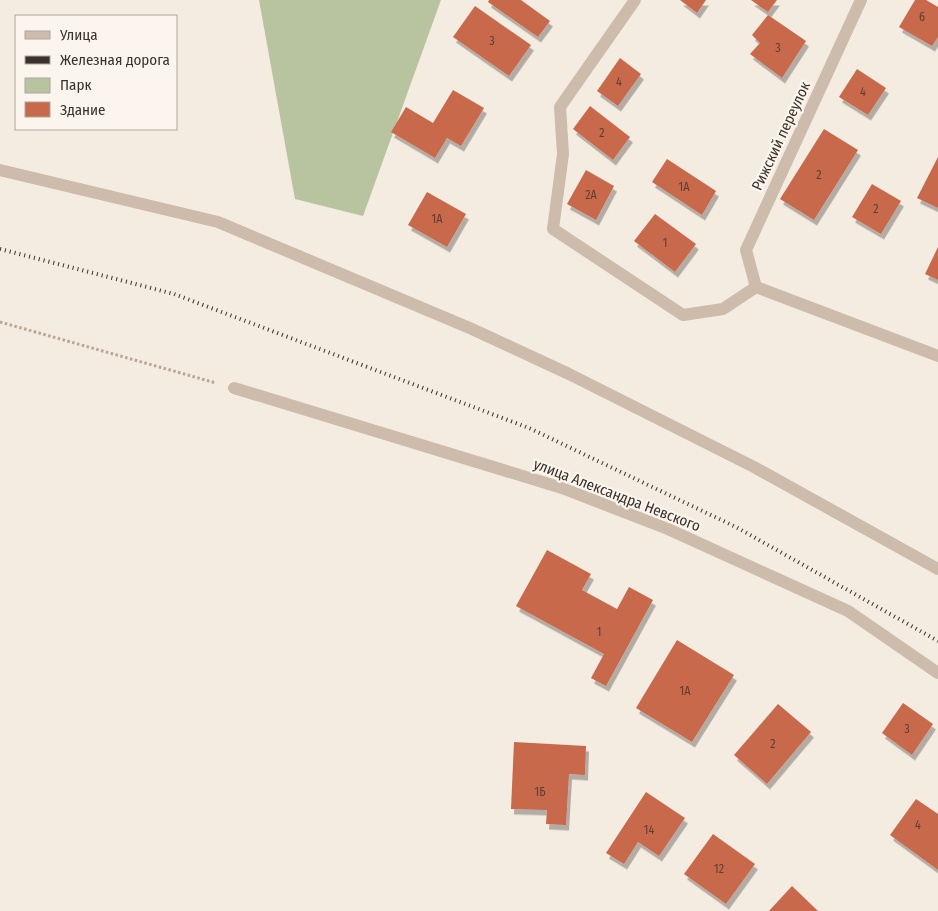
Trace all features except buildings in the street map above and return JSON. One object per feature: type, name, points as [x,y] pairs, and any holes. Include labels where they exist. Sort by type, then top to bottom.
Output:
[{"type":"street","points":[[635,0],[560,107],[563,154],[553,229],[683,315],[723,309],[756,287],[938,356]]},
{"type":"street","name":"Рижский переулок","points":[[756,287],[746,250],[861,0]]},
{"type":"street","points":[[0,170],[218,222],[472,329],[569,374],[754,466],[938,569]]},
{"type":"street","name":"улица Александра Невского","points":[[234,388],[562,488],[668,529],[848,611],[938,673]]},
{"type":"path","points":[[0,322],[234,388]]},
{"type":"green space","points":[[259,0],[441,0],[363,216],[295,199]]},
{"type":"railway","points":[[0,249],[174,294],[529,428],[736,527],[938,641]]}]
